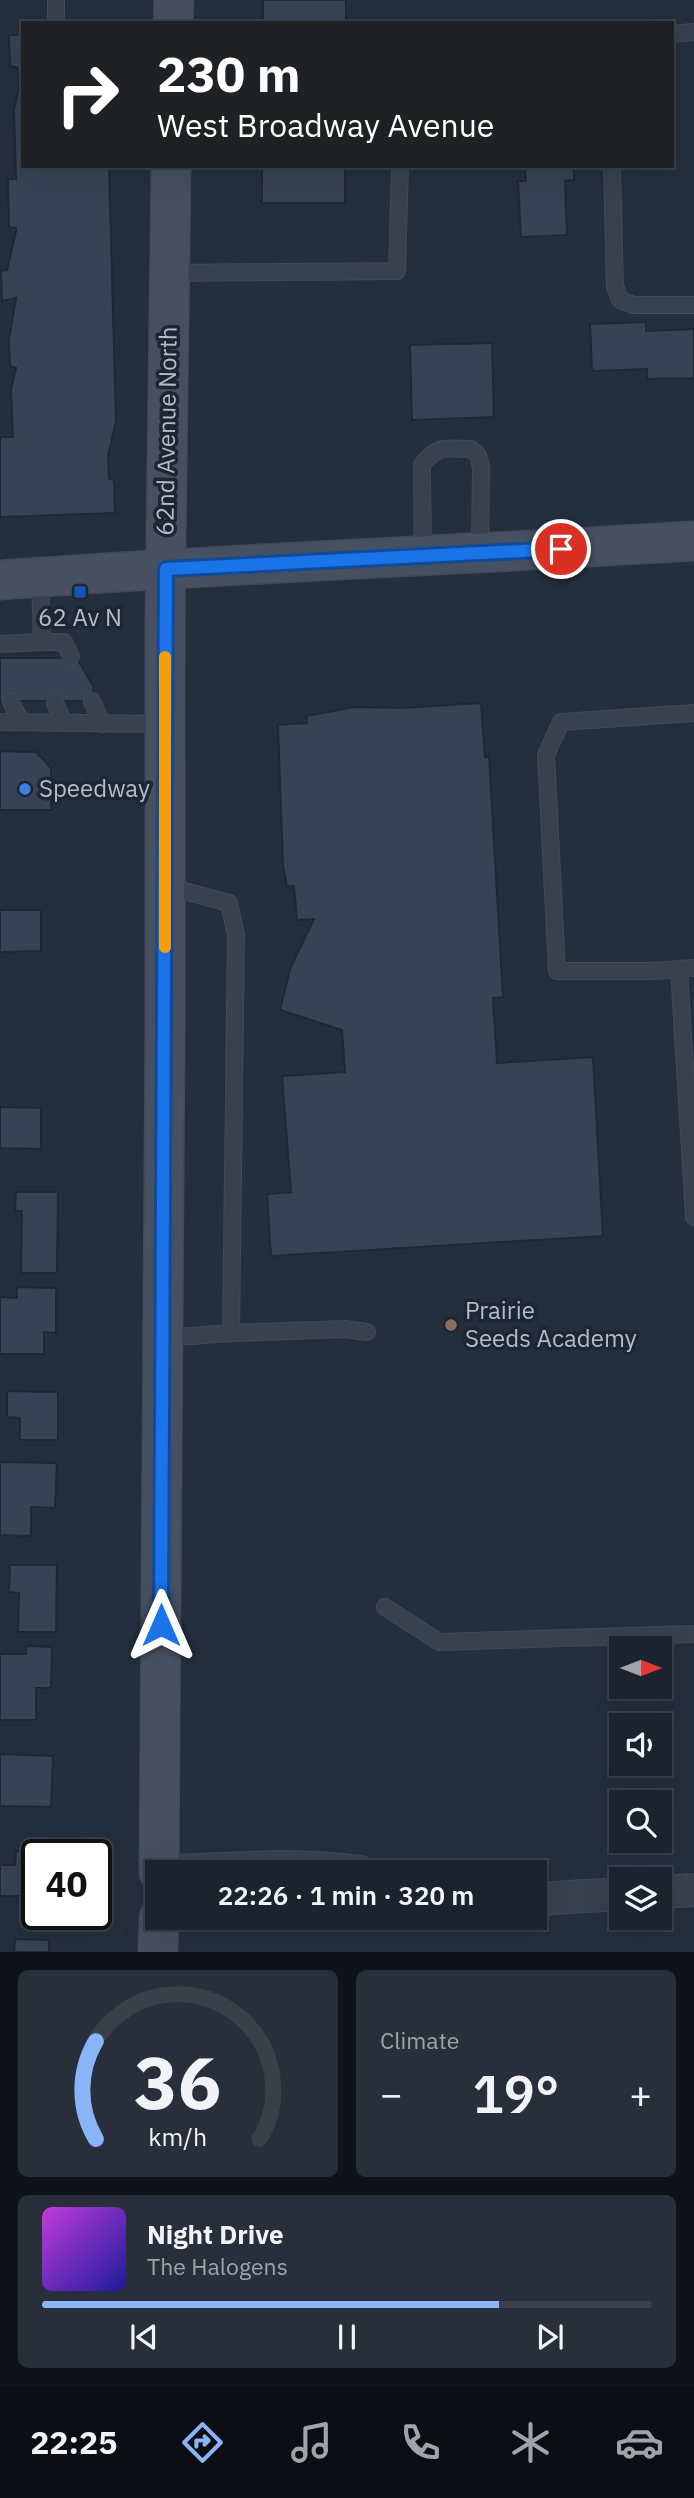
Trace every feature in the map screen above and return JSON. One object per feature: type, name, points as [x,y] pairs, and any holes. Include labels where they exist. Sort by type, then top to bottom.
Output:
[{"type":"street","points":[[173,21],[174,0]]},
{"type":"street","name":"62nd Avenue North","points":[[159,1860],[166,569],[171,168]]},
{"type":"street","points":[[0,580],[694,541]]},
{"type":"street","points":[[672,1892],[694,1891]]},
{"type":"street","points":[[547,1898],[609,1895]]},
{"type":"street","points":[[158,1952],[159,1930]]},
{"type":"lane","points":[[56,0],[56,21]]},
{"type":"lane","points":[[674,34],[694,32]]},
{"type":"lane","points":[[169,273],[397,271],[400,168]]},
{"type":"lane","points":[[611,168],[615,286],[620,300],[634,305],[694,305]]},
{"type":"lane","points":[[423,556],[422,465],[439,449],[471,449],[478,455],[481,467],[480,554]]},
{"type":"lane","points":[[34,648],[40,577]]},
{"type":"lane","points":[[0,644],[34,648],[64,642],[71,657]]},
{"type":"lane","points":[[92,701],[102,723]]},
{"type":"lane","points":[[11,702],[21,722]]},
{"type":"lane","points":[[55,703],[64,723]]},
{"type":"lane","points":[[694,713],[561,722],[546,755],[557,971],[653,971],[686,968],[694,1217]]},
{"type":"lane","points":[[0,722],[166,724]]},
{"type":"lane","points":[[166,886],[229,903],[236,935],[231,1333]]},
{"type":"lane","points":[[163,1338],[345,1329],[367,1332]]},
{"type":"lane","points":[[385,1607],[439,1642],[694,1633]]},
{"type":"building","points":[[263,0],[346,0],[346,21],[263,21]]},
{"type":"building","points":[[9,35],[21,35],[21,69],[10,66]]},
{"type":"building","points":[[21,79],[21,168],[109,168],[116,421],[108,456],[109,479],[114,480],[115,513],[0,517],[0,437],[13,437],[11,389],[16,368],[10,366],[9,339],[16,298],[2,301],[1,271],[7,270],[16,231],[16,228],[9,227],[8,179],[16,179],[14,110]]},
{"type":"building","points":[[262,168],[345,168],[345,203],[262,203]]},
{"type":"building","points":[[525,168],[574,168],[574,180],[565,181],[567,235],[521,237],[518,181],[526,181]]},
{"type":"building","points":[[646,322],[646,331],[694,329],[694,378],[647,379],[647,369],[592,371],[590,324]]},
{"type":"building","points":[[492,343],[494,417],[412,420],[410,345]]},
{"type":"building","name":"Speedway","points":[[0,658],[77,658],[93,686],[93,701],[0,701]]},
{"type":"building","points":[[481,703],[485,757],[489,756],[503,997],[493,998],[497,1063],[593,1057],[603,1236],[271,1256],[267,1194],[291,1192],[282,1076],[345,1072],[342,1030],[280,1010],[290,969],[314,919],[297,920],[294,886],[287,886],[283,866],[278,725],[307,723],[306,716],[355,707],[401,708]]},
{"type":"building","name":"Speedway","points":[[0,751],[36,752],[51,768],[51,810],[0,810]]},
{"type":"building","points":[[0,910],[41,910],[41,951],[0,952]]},
{"type":"building","points":[[0,1107],[41,1108],[41,1149],[0,1148]]},
{"type":"building","points":[[16,1192],[58,1192],[57,1273],[21,1273],[22,1211],[15,1211]]},
{"type":"building","points":[[17,1287],[56,1288],[56,1333],[44,1332],[44,1354],[0,1354],[0,1297],[17,1298]]},
{"type":"building","points":[[7,1391],[58,1392],[58,1440],[20,1440],[20,1418],[7,1417]]},
{"type":"building","points":[[0,1462],[57,1463],[55,1508],[31,1507],[31,1536],[0,1535]]},
{"type":"building","points":[[10,1565],[57,1565],[56,1632],[18,1632],[19,1593],[9,1592]]},
{"type":"building","points":[[26,1646],[52,1647],[51,1688],[36,1688],[36,1720],[0,1720],[0,1654],[26,1654]]},
{"type":"building","points":[[0,1754],[53,1756],[51,1807],[0,1806]]},
{"type":"building","points":[[16,1851],[21,1851],[21,1896],[0,1896],[0,1865],[15,1865]]},
{"type":"building","points":[[15,1939],[49,1940],[49,1952],[14,1952]]},
{"type":"slow traffic","points":[[165,657],[165,947]]},
{"type":"place","name":"62 Av N","points":[[80,592]]},
{"type":"place","name":"Speedway","points":[[25,789]]},
{"type":"place","name":"Prairie Seeds Academy","points":[[451,1325]]},
{"type":"route","points":[[161,1625],[166,569],[561,549]]}]
